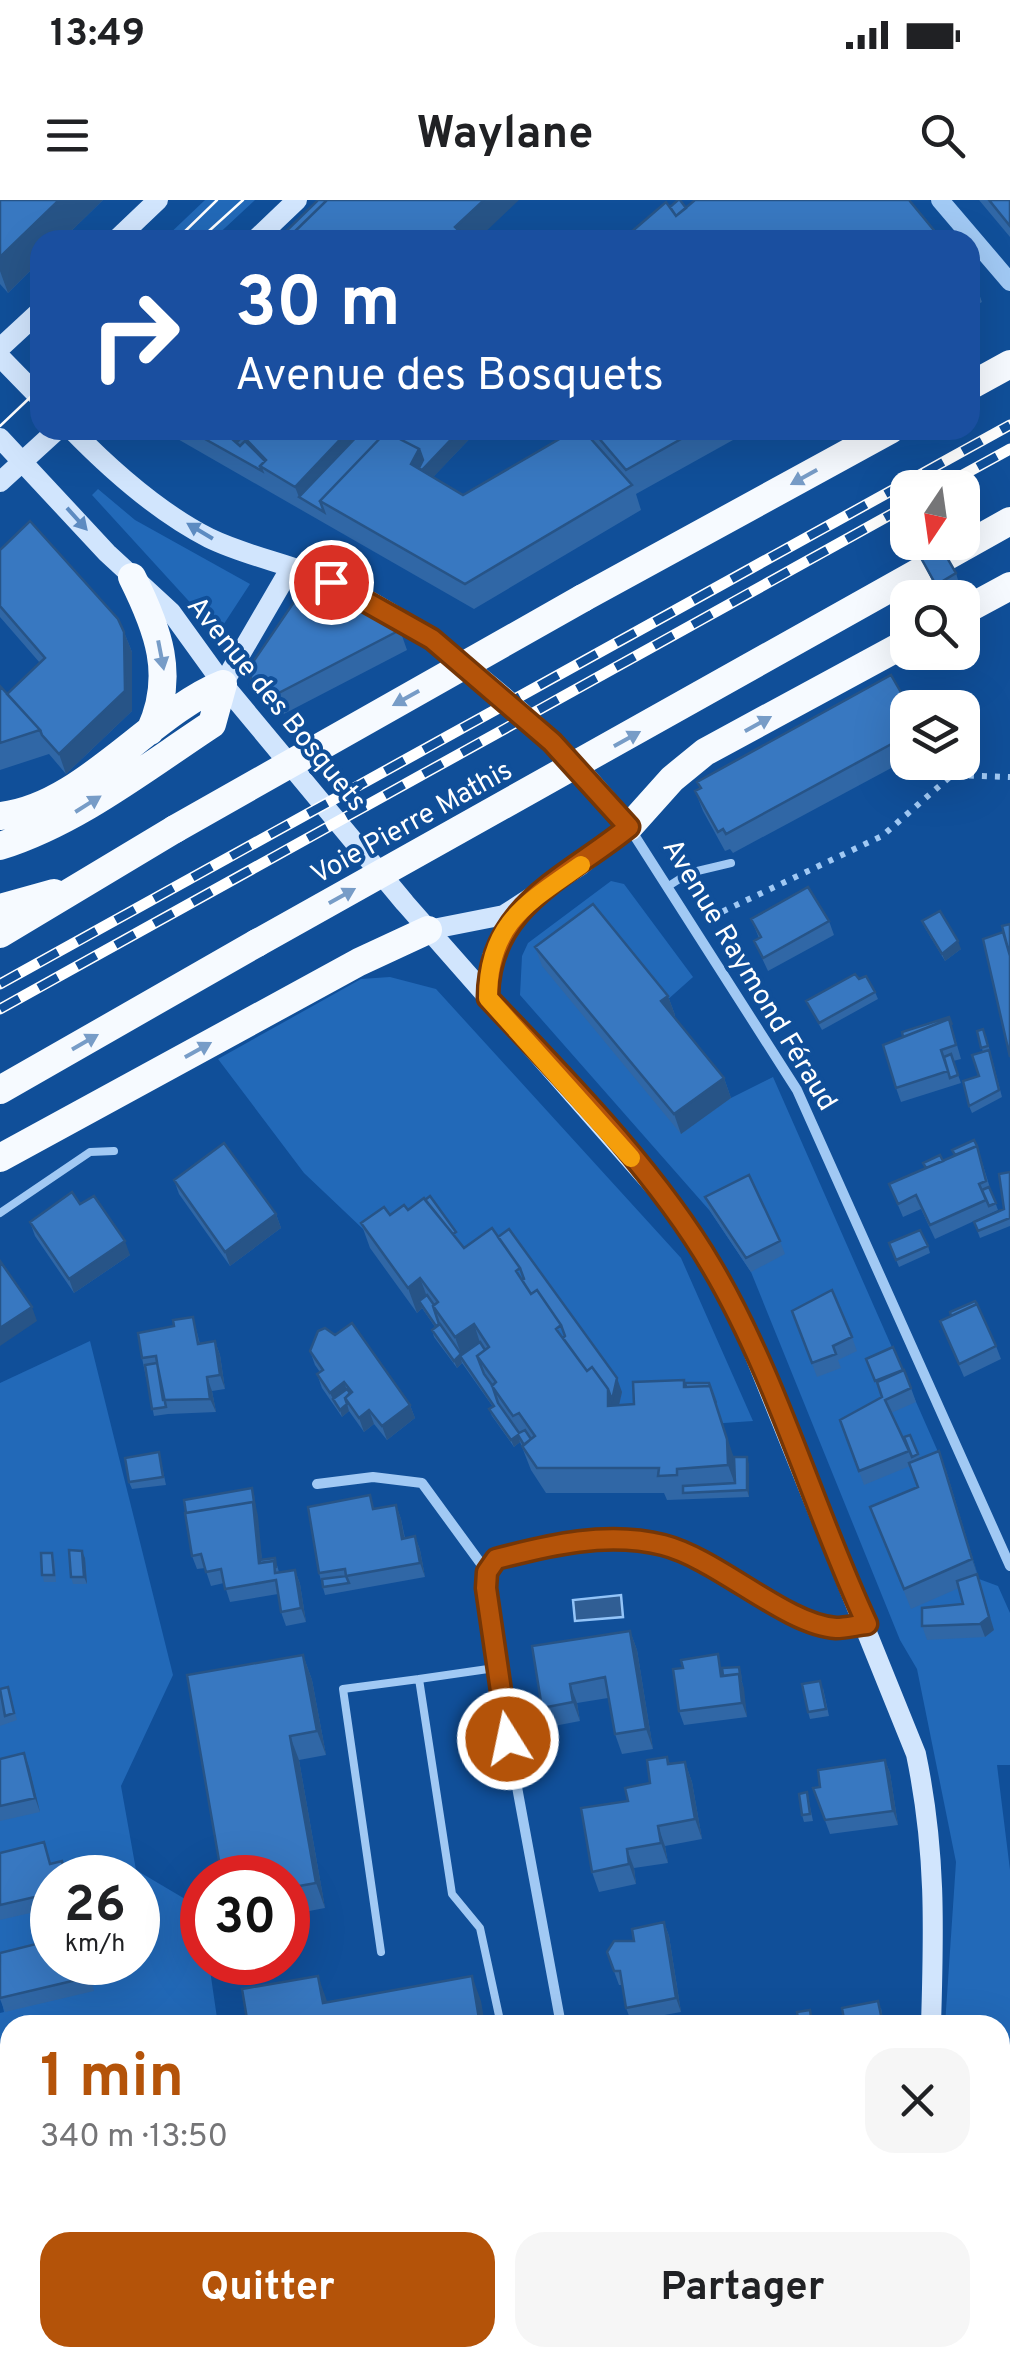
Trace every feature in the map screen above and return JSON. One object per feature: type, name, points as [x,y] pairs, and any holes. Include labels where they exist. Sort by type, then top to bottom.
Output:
[{"type":"highway","points":[[980,380],[1010,364]]},
{"type":"highway","points":[[0,934],[84,887],[175,828],[872,440]]},
{"type":"highway","name":"Voie Pierre Mathis","points":[[0,1090],[1010,521]]},
{"type":"highway","points":[[132,577],[152,616],[166,687],[148,736]]},
{"type":"highway","points":[[980,602],[1010,586]]},
{"type":"highway","points":[[629,827],[672,779],[706,752],[890,652]]},
{"type":"highway","points":[[0,816],[15,814],[79,783],[148,736],[196,695],[223,684]]},
{"type":"highway","points":[[0,846],[28,837],[76,812],[212,724],[223,684]]},
{"type":"highway","points":[[0,908],[84,887]]},
{"type":"highway","points":[[0,1158],[359,962],[428,930]]},
{"type":"main road","points":[[126,230],[158,200]]},
{"type":"main road","points":[[265,230],[297,200]]},
{"type":"main road","points":[[0,348],[30,321]]},
{"type":"main road","points":[[0,357],[30,388]]},
{"type":"main road","points":[[0,438],[22,461]]},
{"type":"main road","points":[[0,482],[46,440]]},
{"type":"main road","name":"Avenue Raymond Féraud","points":[[82,440],[109,468],[208,537],[331,582],[432,639],[562,751],[629,827]]},
{"type":"main road","name":"Avenue des Bosquets","points":[[22,461],[180,623],[223,684],[428,930],[668,1202],[712,1268],[745,1331],[867,1624],[916,1754],[930,1821],[935,1877],[931,2015]]},
{"type":"main road","points":[[223,684],[290,569]]},
{"type":"main road","points":[[428,930],[504,916],[629,827]]},
{"type":"main road","points":[[488,998],[492,958],[500,936],[524,903]]},
{"type":"street","points":[[940,200],[961,230]]},
{"type":"street","points":[[980,251],[1010,282]]},
{"type":"street","name":"Avenue Raymond Féraud","points":[[629,827],[796,1090],[1010,1566]]},
{"type":"street","points":[[317,1484],[373,1477],[422,1483],[487,1572],[496,1668],[558,2015]]},
{"type":"street","points":[[487,1572],[496,1559],[557,1544],[608,1540],[662,1545],[700,1559],[803,1617],[834,1628],[867,1624]]},
{"type":"lane","points":[[667,886],[689,874],[730,863]]},
{"type":"lane","points":[[0,1213],[90,1152],[114,1152]]},
{"type":"lane","points":[[381,1952],[343,1690],[496,1668]]},
{"type":"lane","points":[[418,1679],[452,1894],[480,1928],[499,2015]]},
{"type":"path","points":[[692,926],[882,836],[952,775],[1010,777]]},
{"type":"shaded area","points":[[205,200],[255,200],[223,230],[174,230]]},
{"type":"shaded area","points":[[98,489],[135,520],[250,584],[218,633],[92,495]]},
{"type":"shaded area","points":[[611,881],[624,884],[693,977],[665,1002],[668,1021],[731,1098],[773,1077],[946,1470],[979,1579],[998,1586],[1010,1613],[1010,1765],[997,1765],[1010,1870],[1010,2015],[946,2015],[956,1862],[917,1669],[900,1640],[751,1272],[710,1211],[520,995],[522,956],[528,943]]},
{"type":"shaded area","points":[[390,977],[436,989],[681,1258],[753,1421],[578,1433],[304,1173],[218,1059],[361,979]]},
{"type":"shaded area","points":[[90,1341],[173,1675],[121,1786],[133,1855],[30,1855],[30,1985],[160,1985],[160,1884],[180,1896],[180,1985],[212,1985],[217,2015],[0,2015],[4,2012],[0,1993],[0,1383]]},
{"type":"shaded area","points":[[621,1595],[623,1617],[575,1621],[573,1600]]},
{"type":"building","points":[[0,200],[59,200],[0,257]]},
{"type":"building","points":[[318,200],[327,200],[296,230],[287,230]]},
{"type":"building","points":[[327,200],[484,200],[455,227],[458,230],[296,230]]},
{"type":"building","points":[[678,200],[686,208],[676,216],[670,207]]},
{"type":"building","points":[[695,200],[909,200],[934,230],[634,230],[666,202],[676,216]]},
{"type":"building","points":[[989,200],[1010,200],[1010,226]]},
{"type":"building","points":[[207,440],[233,440],[240,446],[245,441],[265,461],[260,466],[262,471]]},
{"type":"building","points":[[247,440],[340,440],[295,487],[260,466],[266,460]]},
{"type":"building","points":[[353,440],[378,440],[320,501],[324,512],[299,497]]},
{"type":"building","points":[[378,440],[402,440],[419,449],[411,464],[463,495],[558,440],[592,440],[632,485],[465,584],[320,501]]},
{"type":"building","points":[[402,440],[450,440],[422,470],[419,449]]},
{"type":"building","points":[[600,440],[679,440],[626,470]]},
{"type":"building","points":[[30,521],[118,619],[124,632],[125,691],[59,754],[7,694],[45,658],[0,606],[0,550]]},
{"type":"building","points":[[922,560],[948,560],[956,573],[944,580],[933,580]]},
{"type":"building","points":[[309,580],[321,581],[400,630],[269,698],[251,679],[251,665]]},
{"type":"building","points":[[891,675],[900,690],[890,690],[890,745],[726,834],[723,829],[718,832],[695,791],[701,788],[697,782]]},
{"type":"building","points":[[0,686],[40,730],[0,743]]},
{"type":"building","points":[[808,887],[829,921],[763,958],[754,941],[761,937],[751,919]]},
{"type":"building","points":[[593,904],[668,996],[661,1001],[724,1078],[674,1114],[535,947]]},
{"type":"building","points":[[940,911],[958,941],[942,954],[922,921]]},
{"type":"building","points":[[1010,924],[1010,956],[1002,926]]},
{"type":"building","points":[[1003,932],[1010,956],[1010,1057],[983,939]]},
{"type":"building","points":[[855,974],[859,979],[866,976],[875,992],[819,1023],[806,1001]]},
{"type":"building","points":[[949,1017],[952,1025],[949,1019],[903,1037],[902,1032]]},
{"type":"building","points":[[949,1019],[956,1045],[941,1050],[948,1071],[896,1088],[883,1045]]},
{"type":"building","points":[[983,1029],[988,1046],[981,1048],[977,1031]]},
{"type":"building","points":[[989,1050],[999,1090],[969,1106],[963,1081],[979,1076],[972,1055]]},
{"type":"building","points":[[951,1054],[958,1075],[950,1078],[944,1057]]},
{"type":"building","points":[[974,1140],[977,1146],[955,1155],[952,1150]]},
{"type":"building","points":[[224,1143],[276,1214],[225,1252],[174,1180]]},
{"type":"building","points":[[977,1146],[986,1181],[979,1184],[986,1200],[930,1225],[916,1195],[898,1204],[889,1184]]},
{"type":"building","points":[[940,1155],[943,1161],[926,1168],[923,1163]]},
{"type":"building","points":[[1010,1172],[1010,1218],[978,1231],[974,1222],[1004,1209],[999,1174]]},
{"type":"building","points":[[749,1175],[780,1241],[746,1258],[705,1197]]},
{"type":"building","points":[[989,1187],[996,1203],[989,1206],[982,1190]]},
{"type":"building","points":[[72,1192],[80,1204],[94,1196],[125,1241],[69,1279],[30,1222]]},
{"type":"building","points":[[430,1196],[456,1232],[453,1234],[425,1200]]},
{"type":"building","points":[[424,1198],[464,1248],[492,1228],[520,1268],[516,1271],[531,1294],[537,1290],[561,1325],[556,1329],[587,1371],[592,1367],[608,1389],[608,1406],[634,1404],[633,1382],[684,1380],[684,1387],[710,1386],[727,1439],[728,1465],[677,1469],[677,1475],[658,1476],[659,1468],[537,1468],[522,1446],[535,1436],[519,1413],[513,1416],[492,1386],[496,1382],[477,1356],[489,1347],[474,1324],[455,1337],[433,1306],[438,1302],[420,1278],[408,1288],[361,1223],[384,1207],[390,1215],[404,1205],[408,1210]]},
{"type":"building","points":[[509,1229],[617,1378],[612,1400],[592,1367],[587,1371],[563,1338],[561,1325],[537,1290],[531,1294],[522,1280],[520,1268],[498,1237]]},
{"type":"building","points":[[920,1230],[928,1246],[896,1260],[889,1243]]},
{"type":"building","points":[[0,1261],[32,1307],[0,1328]]},
{"type":"building","points":[[832,1290],[852,1337],[833,1346],[836,1354],[812,1363],[792,1311]]},
{"type":"building","points":[[427,1295],[434,1305],[439,1324],[436,1326],[419,1301]]},
{"type":"building","points":[[975,1301],[977,1304],[951,1316],[950,1312]]},
{"type":"building","points":[[977,1304],[996,1346],[959,1364],[940,1321]]},
{"type":"building","points":[[193,1317],[198,1344],[215,1341],[220,1375],[207,1377],[210,1399],[163,1400],[156,1356],[142,1358],[138,1333],[174,1326],[173,1320]]},
{"type":"building","points":[[352,1323],[410,1405],[382,1426],[369,1410],[359,1418],[345,1398],[352,1392],[344,1382],[330,1393],[317,1374],[323,1370],[310,1351],[318,1331],[325,1328],[335,1335]]},
{"type":"building","points":[[440,1324],[461,1354],[454,1361],[432,1330]]},
{"type":"building","points":[[480,1342],[485,1350],[477,1356],[484,1374],[519,1433],[525,1430],[531,1439],[524,1445],[518,1435],[511,1440],[489,1409],[494,1406],[460,1356]]},
{"type":"building","points":[[893,1347],[903,1370],[875,1381],[866,1359]]},
{"type":"building","points":[[157,1363],[166,1407],[152,1409],[145,1365]]},
{"type":"building","points":[[904,1370],[911,1388],[885,1400],[909,1451],[859,1471],[840,1420],[882,1397],[877,1382]]},
{"type":"building","points":[[685,1383],[709,1383],[716,1403],[710,1386],[686,1387]]},
{"type":"building","points":[[347,1389],[347,1404],[340,1410],[333,1399]]},
{"type":"building","points":[[910,1435],[918,1454],[912,1457],[904,1437]]},
{"type":"building","points":[[939,1451],[972,1559],[904,1589],[870,1507],[918,1487],[909,1463]]},
{"type":"building","points":[[159,1452],[163,1477],[129,1482],[125,1458]]},
{"type":"building","points":[[734,1457],[747,1457],[747,1490],[683,1493],[683,1486],[735,1483]]},
{"type":"building","points":[[252,1488],[255,1509],[253,1502],[186,1513],[184,1500]]},
{"type":"building","points":[[370,1495],[373,1509],[396,1505],[402,1539],[415,1536],[420,1563],[346,1576],[345,1569],[319,1573],[308,1507]]},
{"type":"building","points":[[253,1502],[259,1563],[274,1561],[275,1573],[295,1570],[301,1608],[281,1612],[276,1580],[225,1589],[221,1569],[206,1572],[201,1554],[192,1556],[185,1513]]},
{"type":"building","points":[[69,1550],[82,1551],[84,1577],[71,1577]]},
{"type":"building","points":[[41,1553],[52,1553],[54,1575],[42,1575]]},
{"type":"building","points":[[977,1574],[989,1617],[980,1624],[922,1626],[922,1608],[963,1604],[957,1581]]},
{"type":"building","points":[[346,1576],[349,1583],[323,1587],[322,1579]]},
{"type":"building","points":[[630,1631],[646,1729],[615,1734],[605,1677],[570,1684],[573,1702],[542,1708],[532,1646]]},
{"type":"building","points":[[718,1654],[721,1676],[739,1674],[742,1703],[679,1711],[673,1669],[683,1668],[681,1660]]},
{"type":"building","points":[[303,1655],[317,1731],[290,1736],[316,1883],[310,1884],[310,1855],[218,1855],[187,1675]]},
{"type":"building","points":[[739,1667],[741,1681],[739,1674],[723,1676],[722,1668]]},
{"type":"building","points":[[820,1681],[826,1709],[808,1712],[802,1684]]},
{"type":"building","points":[[8,1687],[14,1713],[5,1716],[0,1689]]},
{"type":"building","points":[[24,1753],[35,1798],[0,1806],[0,1759]]},
{"type":"building","points":[[667,1757],[668,1764],[685,1762],[695,1819],[658,1826],[661,1843],[627,1849],[629,1864],[592,1872],[581,1808],[628,1801],[625,1788],[650,1783],[647,1760]]},
{"type":"building","points":[[885,1760],[893,1811],[825,1820],[813,1788],[820,1787],[818,1770]]},
{"type":"building","points":[[807,1792],[810,1814],[802,1815],[799,1794]]},
{"type":"building","points":[[44,1842],[48,1855],[30,1855],[30,1898],[0,1905],[0,1853]]},
{"type":"building","points":[[664,1922],[676,1998],[626,2008],[620,1971],[614,1971],[607,1952],[614,1941],[634,1941],[632,1929]]},
{"type":"building","points":[[30,1946],[30,1985],[55,1985],[0,1998],[0,1953]]},
{"type":"building","points":[[318,1976],[323,2003],[472,1976],[478,2015],[246,2015],[242,1989],[310,1985],[310,1977]]},
{"type":"building","points":[[878,2001],[881,2015],[843,2015],[842,2008]]},
{"type":"tram line","points":[[186,230],[217,200]]},
{"type":"tram line","points":[[210,230],[243,200]]},
{"type":"tram line","points":[[0,426],[30,398]]},
{"type":"railway","points":[[0,984],[1010,425]]},
{"type":"railway","points":[[972,470],[1010,449]]},
{"type":"railway","points":[[0,1009],[890,515]]},
{"type":"slow traffic","points":[[581,865],[524,903],[500,936],[492,958],[488,998],[631,1158]]},
{"type":"route","points":[[331,582],[432,639],[552,742],[606,796],[629,827],[524,903],[500,936],[492,958],[488,998],[668,1202],[712,1268],[745,1331],[867,1624],[834,1628],[803,1617],[700,1559],[662,1545],[608,1540],[557,1544],[496,1559],[487,1572],[486,1588],[508,1739]]}]
